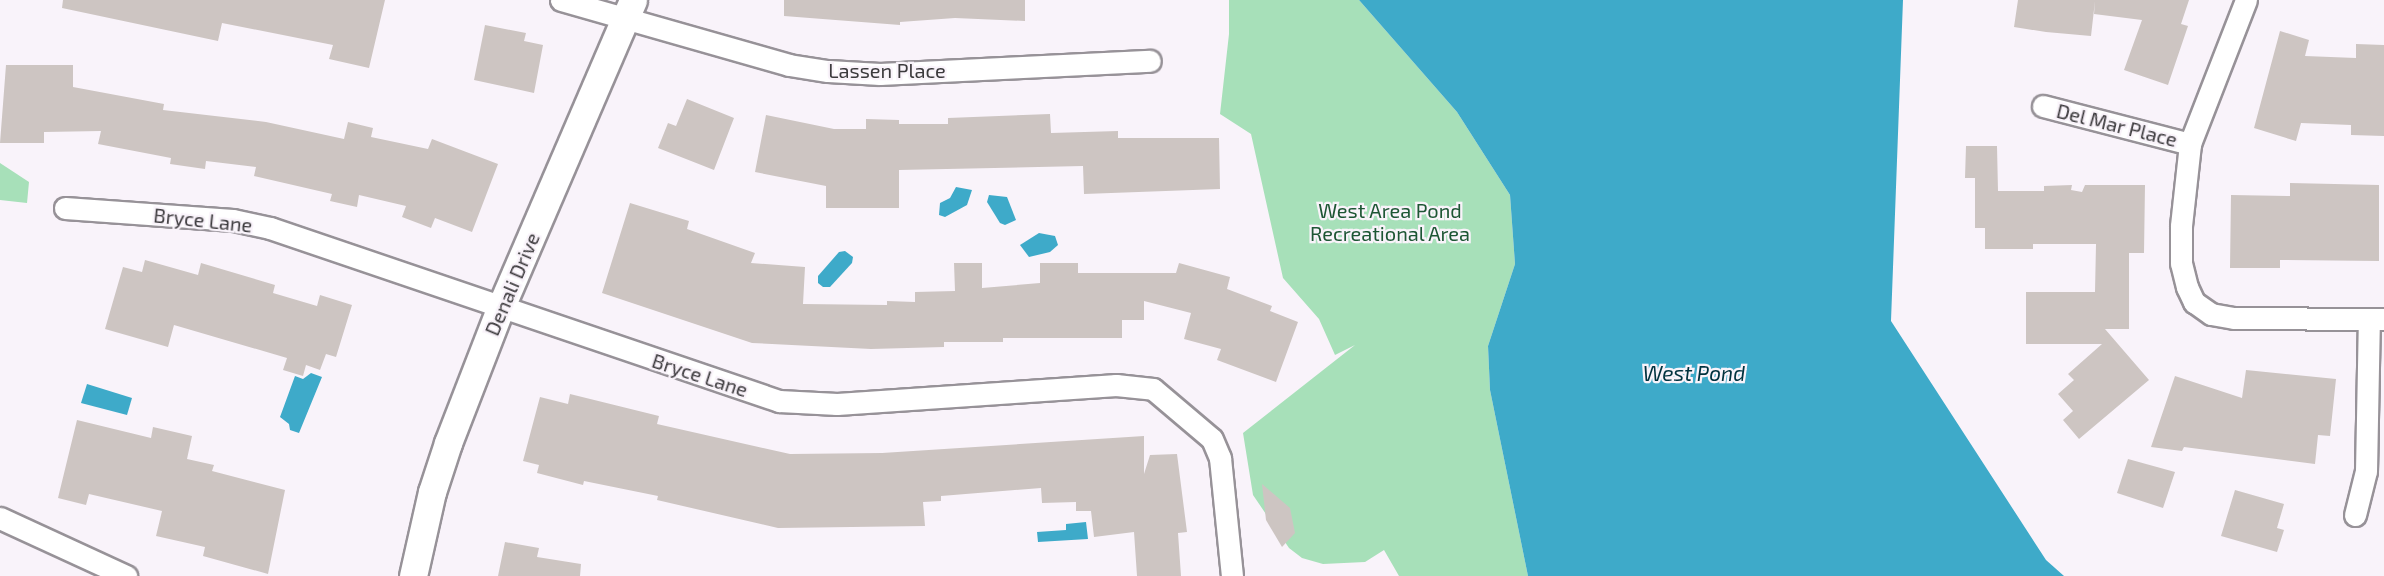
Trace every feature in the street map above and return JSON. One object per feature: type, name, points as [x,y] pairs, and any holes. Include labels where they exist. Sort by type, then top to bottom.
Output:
[{"type":"street","name":"Lassen Place","points":[[561,0],[630,9],[789,65],[828,71],[880,74],[1150,61]]},
{"type":"street","points":[[2246,0],[2190,144],[2181,263],[2194,302],[2211,314],[2234,318],[2376,319],[2366,471],[2355,515]]},
{"type":"street","name":"Denali Drive","points":[[414,576],[432,492],[501,309],[630,9]]},
{"type":"street","name":"Del Mar Place","points":[[2043,106],[2190,144]]},
{"type":"street","name":"Bryce Lane","points":[[65,208],[233,220],[270,228],[501,309],[779,400],[837,404],[1116,385],[1153,389],[1212,440],[1220,458],[1231,569]]},
{"type":"street","points":[[0,518],[126,576]]},
{"type":"green space","name":"West Area Pond Recreational Area","points":[[1229,0],[1359,0],[1457,112],[1510,195],[1515,264],[1488,346],[1490,390],[1528,576],[1399,576],[1384,550],[1365,562],[1323,564],[1302,558],[1289,548],[1253,495],[1243,433],[1355,345],[1335,355],[1319,319],[1283,278],[1251,134],[1220,114],[1229,34]]},
{"type":"green space","points":[[0,163],[29,182],[27,203],[0,200]]},
{"type":"water","name":"West Pond","points":[[1359,0],[1903,0],[1891,321],[2046,560],[2064,576],[1528,576],[1490,390],[1488,346],[1515,264],[1510,195],[1457,112]]},
{"type":"water","points":[[956,187],[972,190],[967,205],[945,217],[939,215],[940,203],[950,198]]},
{"type":"water","points":[[989,195],[1007,197],[1016,220],[1005,225],[1000,223],[987,202]]},
{"type":"water","points":[[1039,233],[1055,236],[1058,245],[1050,252],[1029,257],[1020,245]]},
{"type":"water","points":[[845,251],[853,257],[852,263],[830,287],[823,287],[818,283],[818,276],[839,252]]},
{"type":"water","points":[[311,373],[322,377],[299,433],[290,430],[289,424],[280,417],[295,376],[303,379]]},
{"type":"water","points":[[87,384],[132,398],[127,415],[81,403]]},
{"type":"water","points":[[1086,522],[1088,539],[1038,542],[1037,532],[1066,530],[1066,524]]},
{"type":"building","points":[[63,0],[385,0],[369,68],[329,59],[333,45],[222,23],[218,41],[62,8]]},
{"type":"building","points":[[784,0],[1025,0],[1025,21],[955,18],[900,22],[900,25],[784,16]]},
{"type":"building","points":[[2018,0],[2189,0],[2181,24],[2188,26],[2168,85],[2124,70],[2142,20],[2094,14],[2095,1],[2091,36],[2014,27]]},
{"type":"building","points":[[485,25],[526,33],[524,41],[543,45],[534,93],[474,80]]},
{"type":"building","points":[[2280,31],[2309,40],[2305,56],[2356,58],[2356,44],[2384,45],[2384,136],[2351,135],[2351,125],[2301,123],[2296,141],[2254,128]]},
{"type":"building","points":[[6,65],[73,65],[73,87],[164,104],[163,110],[266,122],[344,139],[348,122],[373,128],[371,137],[428,149],[432,139],[498,164],[472,232],[435,218],[431,228],[402,217],[406,206],[359,195],[357,207],[330,201],[332,194],[254,176],[256,167],[206,161],[205,169],[170,164],[171,158],[98,144],[101,131],[44,132],[44,143],[0,143]]},
{"type":"building","points":[[687,99],[734,118],[714,170],[658,148],[668,123],[676,126]]},
{"type":"building","points":[[1050,114],[1051,133],[1118,131],[1118,138],[1219,138],[1220,189],[1084,194],[1083,166],[899,170],[899,208],[826,208],[826,186],[755,172],[766,115],[834,129],[866,129],[866,119],[899,120],[899,124],[948,124],[948,118]]},
{"type":"building","points":[[1966,146],[1997,146],[1998,191],[2044,191],[2044,186],[2072,185],[2071,190],[2082,192],[2085,185],[2145,185],[2144,253],[2129,253],[2129,329],[2105,329],[2149,380],[2079,439],[2063,420],[2073,411],[2058,394],[2074,380],[2068,374],[2102,344],[2026,344],[2026,292],[2095,292],[2096,244],[2033,244],[2033,249],[1985,249],[1985,228],[1975,228],[1975,178],[1965,178]]},
{"type":"building","points":[[2290,183],[2379,185],[2379,261],[2280,260],[2280,268],[2230,268],[2231,195],[2290,196]]},
{"type":"building","points":[[630,203],[689,221],[687,229],[755,253],[751,263],[805,267],[803,304],[887,305],[887,301],[915,302],[915,292],[955,291],[954,263],[982,263],[982,288],[1040,283],[1040,263],[1078,263],[1078,273],[1176,273],[1179,263],[1230,277],[1227,289],[1272,306],[1270,311],[1298,322],[1276,382],[1217,360],[1221,349],[1184,339],[1191,313],[1144,301],[1144,320],[1122,320],[1122,338],[1003,338],[1003,342],[944,342],[944,347],[871,349],[752,343],[602,293]]},
{"type":"building","points":[[145,260],[198,275],[201,263],[275,285],[273,293],[317,306],[320,295],[352,305],[336,357],[326,354],[320,370],[306,365],[303,376],[283,370],[287,358],[174,325],[168,347],[105,329],[123,267],[142,272]]},
{"type":"building","points":[[2246,370],[2336,379],[2330,436],[2318,435],[2315,464],[2184,447],[2182,451],[2151,447],[2175,376],[2242,398]]},
{"type":"building","points":[[570,394],[659,416],[657,424],[790,454],[882,453],[1144,436],[1144,474],[1150,455],[1177,454],[1187,532],[1178,533],[1181,576],[1137,576],[1134,532],[1094,537],[1091,511],[1076,511],[1076,502],[1042,503],[1041,488],[941,496],[941,501],[923,502],[925,526],[778,528],[657,500],[658,496],[584,481],[583,485],[537,473],[539,465],[523,461],[540,397],[568,404]]},
{"type":"building","points":[[77,420],[151,438],[153,427],[192,436],[187,459],[214,465],[212,471],[285,490],[268,574],[203,556],[205,547],[156,536],[162,511],[89,494],[86,505],[58,498]]},
{"type":"building","points":[[2128,459],[2175,472],[2163,508],[2117,493]]},
{"type":"building","points":[[1262,484],[1290,508],[1295,533],[1282,547],[1266,520]]},
{"type":"building","points":[[2235,490],[2284,504],[2277,528],[2284,530],[2277,552],[2221,536]]},
{"type":"building","points":[[505,542],[539,548],[537,557],[581,564],[580,576],[498,576]]}]
